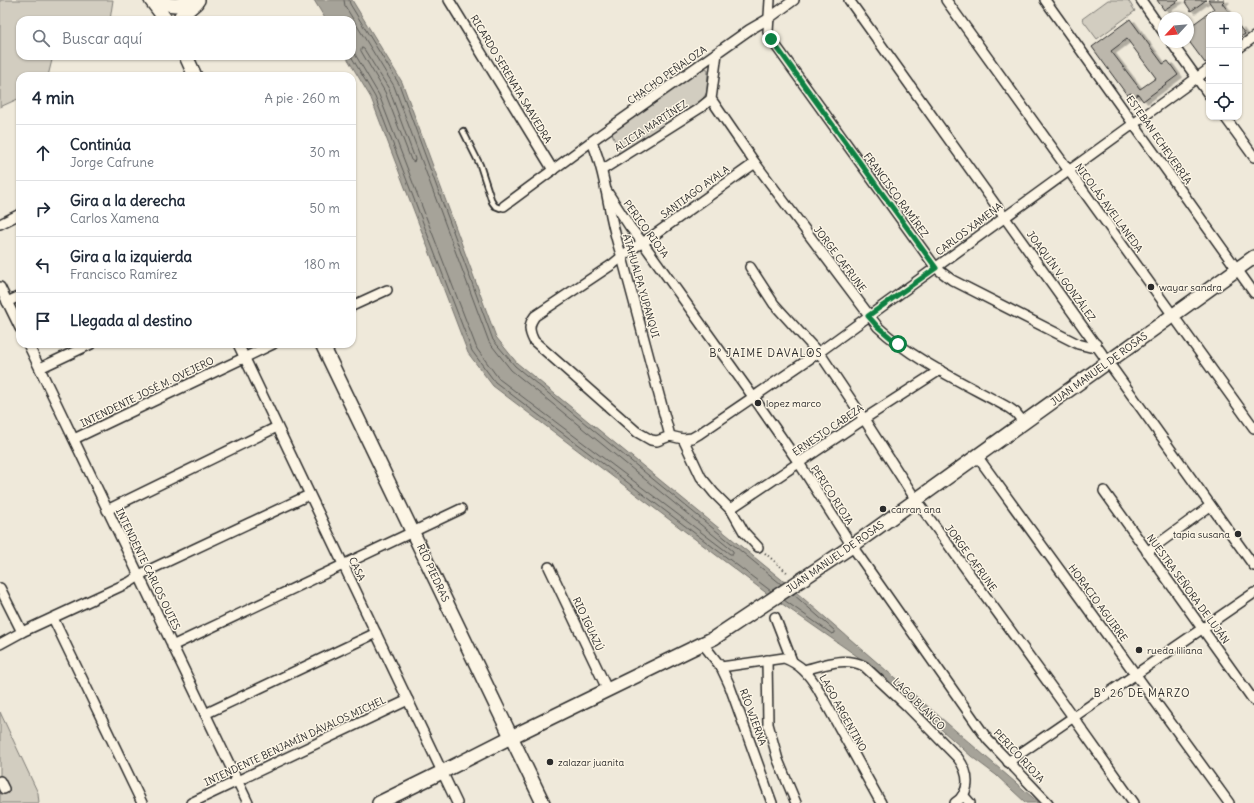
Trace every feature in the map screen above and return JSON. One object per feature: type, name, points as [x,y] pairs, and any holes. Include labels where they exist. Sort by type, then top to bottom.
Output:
[{"type":"street","points":[[151,0],[163,16]]},
{"type":"street","points":[[156,0],[173,6],[183,5],[198,0]]},
{"type":"street","points":[[181,16],[198,0]]},
{"type":"street","name":"RICARDO SERENATA SAAVEDRA","points":[[449,0],[553,170]]},
{"type":"street","name":"FRANCISCO RAMÍREZ","points":[[770,0],[768,32],[771,39],[936,268],[952,280],[1078,344],[1090,347],[1096,344]]},
{"type":"street","name":"CHACHO PEÑALOZA","points":[[504,206],[754,26],[768,19],[794,0]]},
{"type":"street","name":"JOAQUÍN V. GONZÁLEZ","points":[[849,0],[1254,566]]},
{"type":"street","name":"NICOLÁS AVELLANEDA","points":[[946,0],[1254,428]]},
{"type":"street","name":"ESTEBAN ECHEVERRÍA","points":[[1044,0],[1134,123],[1254,293]]},
{"type":"street","points":[[1141,0],[1158,24]]},
{"type":"street","points":[[1242,46],[1254,37]]},
{"type":"street","points":[[1175,48],[1206,91]]},
{"type":"street","points":[[710,99],[717,53]]},
{"type":"street","points":[[188,60],[193,72]]},
{"type":"street","name":"CARLOS XAMENA","points":[[683,439],[692,438],[699,434],[818,353],[1206,71]]},
{"type":"street","name":"JORGE CAFRUNE","points":[[710,99],[868,316],[878,327],[893,341],[912,354],[1009,408],[1024,422]]},
{"type":"street","name":"ALICIA MARTÍNEZ","points":[[602,170],[694,112],[710,99]]},
{"type":"street","points":[[1227,120],[1254,157]]},
{"type":"street","name":"ATAHUALPA YUPANQUI","points":[[592,142],[602,170],[616,238],[670,436]]},
{"type":"street","name":"SANTIAGO AYALA","points":[[670,436],[657,441],[651,440],[637,432],[534,341],[529,327],[535,316],[643,243],[755,162]]},
{"type":"street","name":"PERICO RIOJA","points":[[606,190],[630,227],[754,398],[799,463],[852,546],[988,740],[1048,803]]},
{"type":"street","points":[[0,224],[16,216]]},
{"type":"street","name":"JUAN MANUEL DE ROSAS","points":[[379,803],[714,638],[852,546],[1174,316],[1254,257]]},
{"type":"street","name":"JORGE CAFRUNE","points":[[750,267],[774,304],[818,353],[864,419],[916,500],[1074,717],[1134,803]]},
{"type":"street","points":[[0,287],[16,320]]},
{"type":"street","points":[[356,304],[388,290]]},
{"type":"street","points":[[7,302],[16,298]]},
{"type":"street","name":"INTENDENTE CARLOS OUTES","points":[[30,348],[248,803]]},
{"type":"street","points":[[40,368],[82,348]]},
{"type":"street","name":"CASA","points":[[240,348],[457,803]]},
{"type":"street","name":"INTENDENTE JOSÉ M. OVEJERO","points":[[74,439],[263,348]]},
{"type":"street","name":"RÍO PIEDRAS","points":[[324,348],[543,803]]},
{"type":"street","name":"ERNESTO CABEZA","points":[[730,509],[940,370]]},
{"type":"street","points":[[107,510],[277,427]]},
{"type":"street","points":[[670,436],[683,439],[701,477],[730,509],[744,532],[758,547]]},
{"type":"street","name":"HORACIO AGUIRRE","points":[[977,456],[1137,674],[1229,803]]},
{"type":"street","name":"NUESTRA SEÑORA DE LUJÁN","points":[[1104,491],[1254,701]]},
{"type":"street","points":[[0,644],[22,632],[130,582],[139,576],[309,495]]},
{"type":"street","points":[[1147,552],[1210,506]]},
{"type":"street","points":[[172,646],[461,509]]},
{"type":"street","name":"RIO IGUAZÚ","points":[[549,567],[608,691]]},
{"type":"street","points":[[0,588],[22,632]]},
{"type":"street","points":[[1008,762],[1204,629],[1254,593]]},
{"type":"street","points":[[775,617],[792,661]]},
{"type":"street","points":[[53,618],[142,803]]},
{"type":"street","points":[[205,714],[376,633]]},
{"type":"street","name":"RÍO WIERNA","points":[[703,644],[721,668],[736,701],[772,803]]},
{"type":"street","points":[[721,668],[784,658],[792,661]]},
{"type":"street","points":[[767,660],[768,724],[778,760],[796,803]]},
{"type":"street","name":"LAGO ARGENTINO","points":[[792,661],[804,670],[818,688],[881,803]]},
{"type":"street","name":"LAGO BLANCO","points":[[804,670],[832,663],[848,661],[857,662],[864,666],[907,706],[958,758],[964,766],[967,776],[963,795]]},
{"type":"street","name":"INTENDENTE BENJAMÍN DÁVALOS MICHEL","points":[[191,803],[408,700]]},
{"type":"street","points":[[955,803],[963,795],[970,803]]},
{"type":"lane","points":[[463,131],[480,165],[492,202],[495,206],[500,208],[504,206]]},
{"type":"path","points":[[758,547],[789,575],[794,577],[796,584]]},
{"type":"shaded area","points":[[0,0],[113,0],[111,16],[16,16],[16,60],[52,60],[49,72],[16,72],[16,100],[0,107]]},
{"type":"shaded area","points":[[1108,0],[1128,0],[1135,11],[1097,39],[1082,19]]},
{"type":"shaded area","points":[[703,68],[708,69],[707,92],[702,100],[619,154],[612,133]]},
{"type":"shaded area","points":[[0,712],[38,793],[39,803],[0,803]]},
{"type":"water","points":[[314,0],[352,0],[402,82],[496,337],[517,363],[781,579],[1039,803],[1026,803],[867,663],[765,592],[493,386],[468,353],[371,98],[348,60],[356,60],[356,16],[324,16]]},
{"type":"building","points":[[1157,0],[1179,0],[1164,10]]},
{"type":"building","points":[[1188,0],[1206,0],[1191,11],[1185,2]]},
{"type":"building","points":[[1208,0],[1225,0],[1222,3],[1229,12],[1210,12],[1214,9]]},
{"type":"building","points":[[1206,15],[1205,63],[1194,48],[1194,24]]},
{"type":"building","points":[[1130,19],[1163,64],[1168,61],[1178,75],[1143,101],[1138,94],[1134,97],[1131,93],[1127,95],[1092,47]],"holes":[[[1127,39],[1156,78],[1140,89],[1111,51]]]},
{"type":"place","name":"wayar sandra","points":[[1151,287]]},
{"type":"place","name":"lopez marco","points":[[758,403]]},
{"type":"place","name":"carran ana","points":[[883,509]]},
{"type":"place","name":"tapia susana","points":[[1238,534]]},
{"type":"place","name":"rueda liliana","points":[[1139,650]]},
{"type":"place","name":"zalazar juanita","points":[[550,762]]},
{"type":"district","name":"B° JAIME DAVALOS","points":[[766,353]]},
{"type":"district","name":"B° 26 DE MARZO","points":[[1142,693]]},
{"type":"route","points":[[771,39],[936,268],[868,316],[888,337],[898,344]]}]
